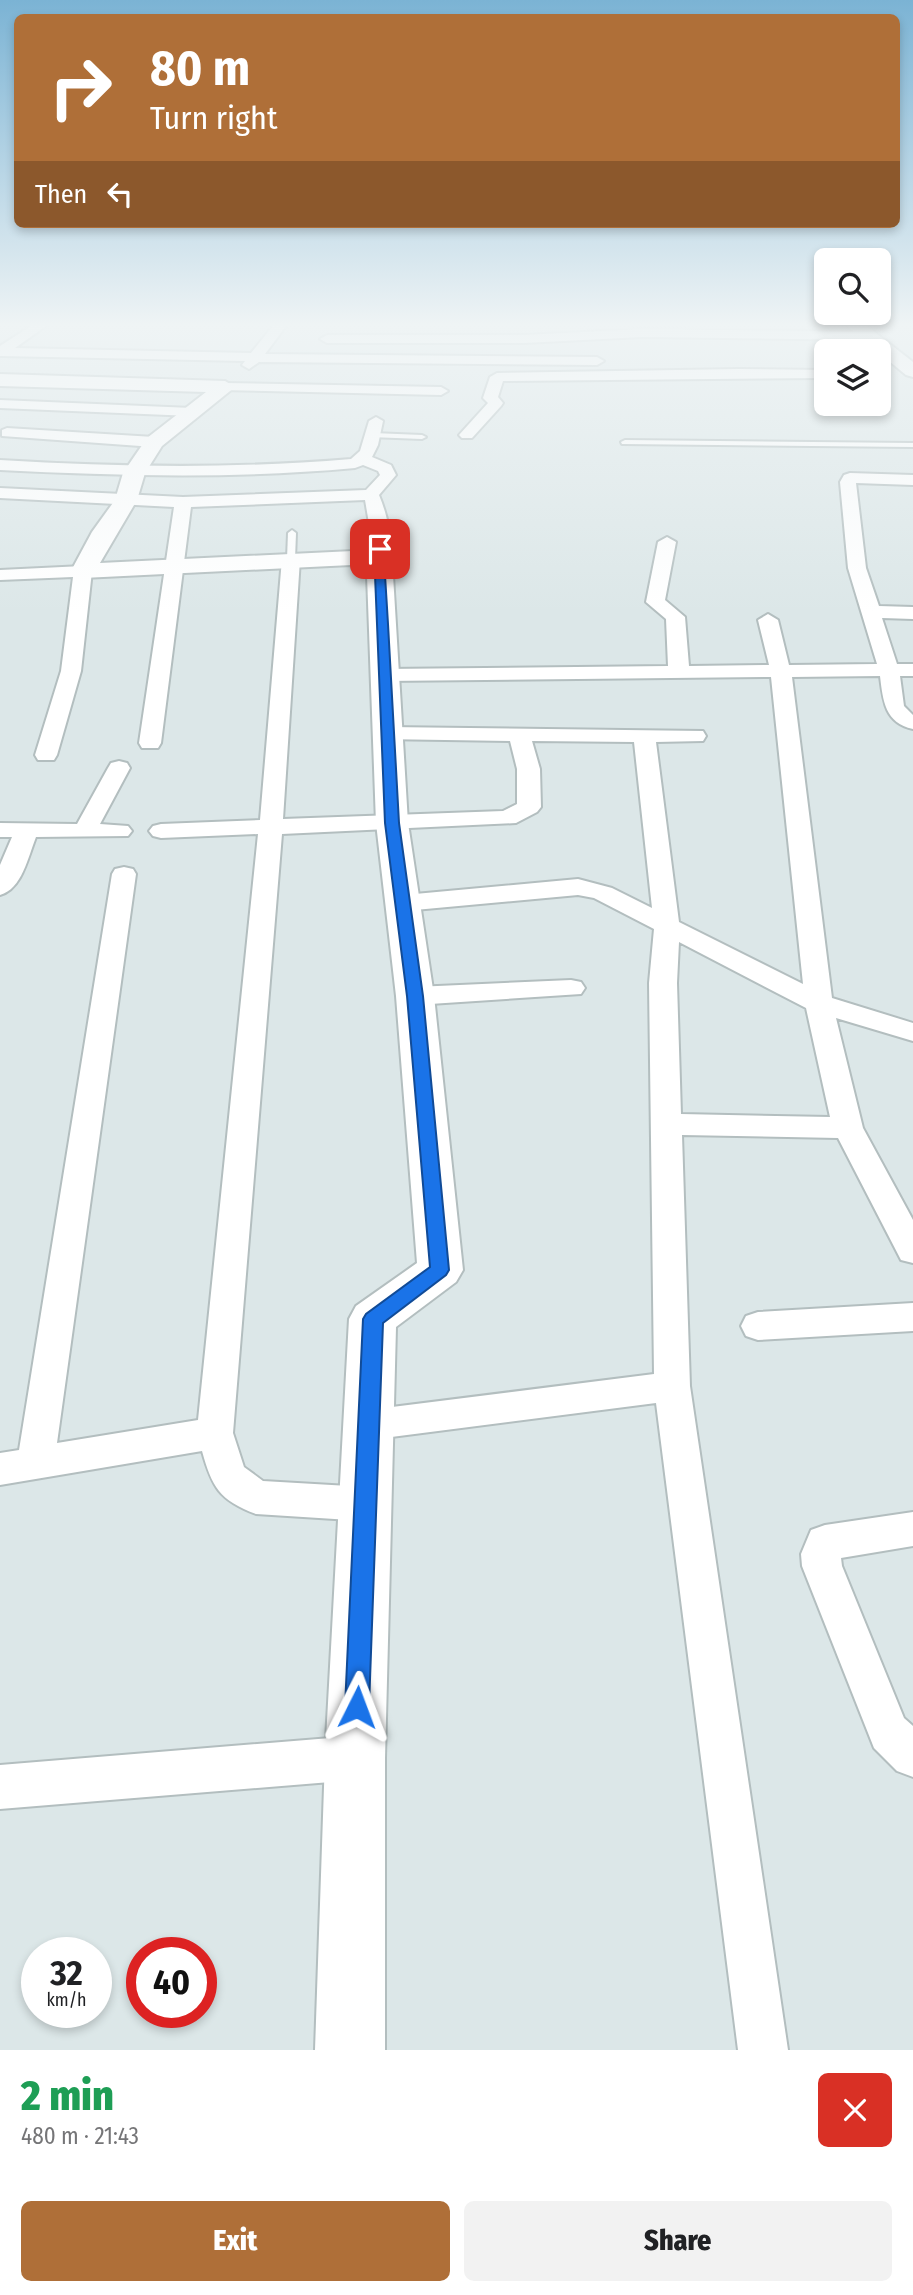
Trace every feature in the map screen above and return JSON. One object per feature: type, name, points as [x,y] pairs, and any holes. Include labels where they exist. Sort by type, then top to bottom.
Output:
[{"type":"street","points":[[46,755],[71,671],[83,571],[104,532],[126,500],[134,473],[154,442],[180,422]]},
{"type":"street","points":[[467,436],[480,422]]},
{"type":"street","points":[[363,459],[369,451],[374,428]]},
{"type":"street","points":[[7,433],[154,442]]},
{"type":"street","points":[[0,465],[134,473],[197,473],[339,465],[363,459],[385,468],[387,475],[371,495],[183,502],[0,493]]},
{"type":"street","points":[[913,480],[860,477],[850,478],[848,482],[857,568],[889,670],[894,707],[906,720],[913,723]]},
{"type":"street","points":[[349,2050],[355,1758],[373,1319],[440,1270],[415,996],[392,823],[381,587],[377,566],[380,549],[376,508],[371,495]]},
{"type":"street","points":[[150,743],[183,502]]},
{"type":"street","points":[[667,542],[655,602],[675,617],[679,672]]},
{"type":"street","points":[[0,575],[176,564],[292,546],[353,558],[377,566]]},
{"type":"street","points":[[292,546],[271,827],[215,1433],[228,1477],[256,1497],[366,1504]]},
{"type":"street","points":[[871,612],[913,613]]},
{"type":"street","points":[[768,620],[781,673],[819,1003],[848,1128],[913,1251]]},
{"type":"street","points":[[384,675],[913,670]]},
{"type":"street","points":[[388,734],[695,736]]},
{"type":"street","points":[[161,831],[508,818],[529,807],[529,771],[523,741],[518,734]]},
{"type":"street","points":[[644,737],[667,925],[663,983],[672,1386],[763,2050]]},
{"type":"street","points":[[85,830],[119,768]]},
{"type":"street","points":[[0,830],[120,831]]},
{"type":"street","points":[[0,887],[4,884],[27,830]]},
{"type":"street","points":[[36,1462],[124,874]]},
{"type":"street","points":[[404,903],[578,887],[603,893],[819,1003],[913,1032]]},
{"type":"street","points":[[415,996],[571,988]]},
{"type":"street","points":[[665,1124],[848,1128]]},
{"type":"street","points":[[758,1326],[913,1317]]},
{"type":"street","points":[[368,1425],[672,1386]]},
{"type":"street","points":[[0,1469],[215,1433]]},
{"type":"street","points":[[913,1529],[825,1543],[821,1554],[822,1566],[889,1733],[913,1755]]},
{"type":"street","points":[[0,1787],[355,1758]]},
{"type":"lane","points":[[374,428],[422,437]]},
{"type":"lane","points":[[625,442],[913,445]]},
{"type":"route","points":[[357,1707],[373,1319],[440,1270],[415,996],[392,823],[383,624],[377,566],[380,549]]}]
